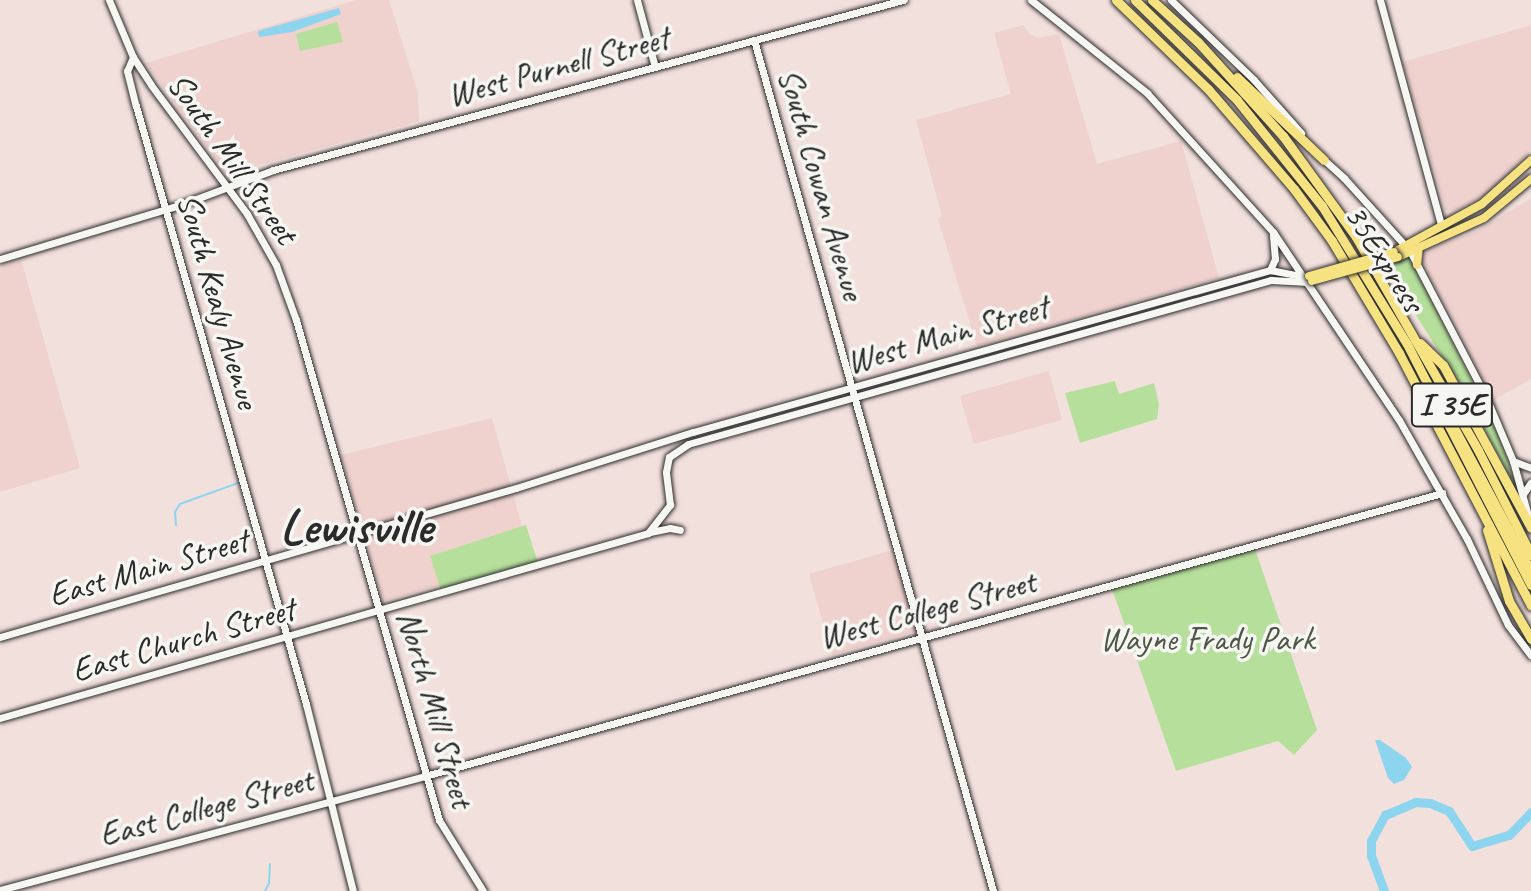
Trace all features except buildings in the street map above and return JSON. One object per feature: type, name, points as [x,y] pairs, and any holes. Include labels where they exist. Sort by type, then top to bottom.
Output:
[{"type":"highway","name":"I 35E","points":[[1116,0],[1200,80],[1294,189],[1332,241],[1399,353],[1531,606]]},
{"type":"highway","name":"35Express","points":[[1135,0],[1213,73],[1301,176],[1371,281],[1531,585]]},
{"type":"highway","name":"I 35E","points":[[1152,0],[1198,42],[1283,136],[1369,256],[1531,555]]},
{"type":"highway","points":[[1198,42],[1324,160]]},
{"type":"highway","points":[[1417,340],[1443,365],[1531,526]]},
{"type":"highway","points":[[1432,394],[1465,445],[1531,572]]},
{"type":"highway","points":[[1485,519],[1500,577],[1531,639]]},
{"type":"main road","name":"South Mill Street","points":[[109,0],[140,69],[261,235],[276,265],[296,320],[357,534]]},
{"type":"main road","points":[[637,0],[655,67]]},
{"type":"main road","name":"West Purnell Street","points":[[0,259],[166,209],[226,186],[903,0]]},
{"type":"main road","points":[[1031,0],[1147,93],[1273,232],[1308,279],[1399,420],[1442,493],[1508,625],[1531,655]]},
{"type":"main road","points":[[1171,0],[1254,80],[1324,160],[1408,248],[1486,397],[1513,461],[1531,526]]},
{"type":"main road","points":[[1380,0],[1441,224]]},
{"type":"main road","name":"South Cowan Avenue","points":[[754,40],[993,891]]},
{"type":"main road","name":"South Kealy Avenue","points":[[133,57],[128,61],[129,81],[286,636],[353,891]]},
{"type":"main road","points":[[129,81],[130,75],[140,69]]},
{"type":"main road","name":"West Main Street","points":[[648,533],[670,505],[666,472],[669,457],[688,444],[855,392],[1233,290],[1274,279],[1308,279],[1396,254],[1441,224],[1482,204],[1531,160]]},
{"type":"main road","name":"West Main Street","points":[[1408,248],[1484,218],[1531,179]]},
{"type":"main road","points":[[1270,270],[1275,259],[1273,232]]},
{"type":"main road","points":[[1417,265],[1416,252],[1422,244]]},
{"type":"main road","name":"West Main Street","points":[[357,534],[1270,270],[1308,279]]},
{"type":"main road","points":[[1233,290],[1250,277]]},
{"type":"main road","points":[[1513,461],[1531,468]]},
{"type":"main road","points":[[1522,497],[1531,482]]},
{"type":"main road","name":"West College Street","points":[[425,776],[923,634],[1442,493]]},
{"type":"main road","name":"East Church Street","points":[[0,718],[648,533],[670,528],[680,530]]},
{"type":"main road","name":"East Main Street","points":[[0,637],[357,534]]},
{"type":"main road","name":"North Mill Street","points":[[357,534],[425,776],[445,832],[483,891]]},
{"type":"main road","name":"East College Street","points":[[0,890],[425,776]]},
{"type":"shaded area","points":[[356,0],[389,0],[418,93],[419,121],[226,174],[146,63]]},
{"type":"shaded area","points":[[1023,25],[1029,34],[1038,38],[1059,34],[1097,164],[1181,141],[1219,278],[977,346],[938,219],[942,216],[916,120],[1011,94],[994,33]]},
{"type":"shaded area","points":[[1531,25],[1531,150],[1492,191],[1458,210],[1446,211],[1403,62]]},
{"type":"shaded area","points":[[1531,198],[1531,379],[1494,400],[1422,260],[1427,250],[1478,231]]},
{"type":"shaded area","points":[[21,259],[80,468],[0,492],[0,265]]},
{"type":"shaded area","points":[[1049,371],[1062,420],[974,444],[960,396]]},
{"type":"shaded area","points":[[492,418],[531,559],[383,601],[341,455]]},
{"type":"shaded area","points":[[893,550],[916,631],[832,655],[809,574]]},
{"type":"green space","points":[[337,22],[343,42],[300,51],[296,34]]},
{"type":"green space","points":[[1404,247],[1499,433],[1516,488],[1467,397],[1383,262]]},
{"type":"green space","points":[[1115,381],[1119,394],[1154,383],[1159,404],[1157,419],[1080,443],[1065,393]]},
{"type":"green space","points":[[526,525],[538,563],[441,591],[430,556]]},
{"type":"green space","name":"Wayne Frady Park","points":[[1255,549],[1317,730],[1294,755],[1278,741],[1176,771],[1112,589]]},
{"type":"water","points":[[339,8],[341,14],[292,32],[259,37],[258,31]]},
{"type":"water","points":[[1375,740],[1380,740],[1406,758],[1412,767],[1404,780],[1394,784],[1388,778]]},
{"type":"waterway","points":[[176,525],[175,512],[180,504],[238,483]]},
{"type":"waterway","points":[[1384,891],[1371,856],[1371,841],[1385,815],[1415,802],[1430,803],[1449,811],[1472,846],[1509,835],[1531,812]]},
{"type":"waterway","points":[[265,891],[269,883],[270,864]]},
{"type":"district","name":"Lewisville","points":[[356,527]]}]
